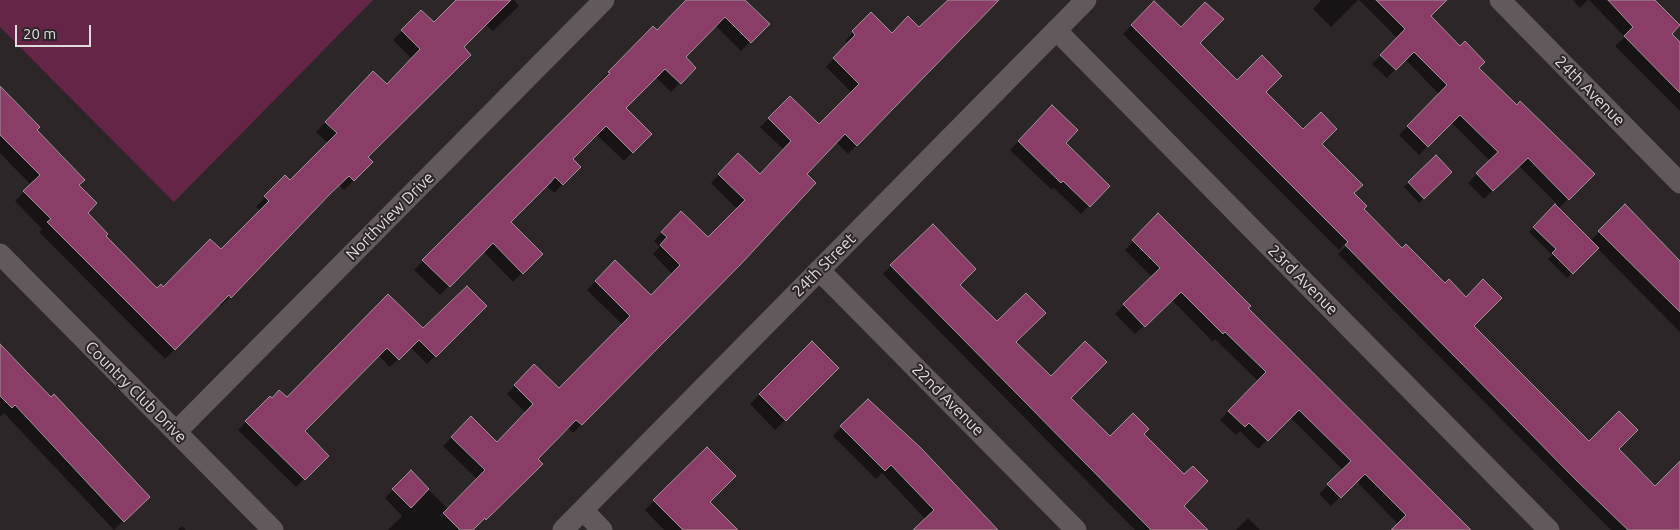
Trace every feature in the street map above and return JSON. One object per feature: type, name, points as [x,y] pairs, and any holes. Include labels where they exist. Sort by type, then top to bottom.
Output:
[{"type":"street","name":"Northview Drive","points":[[176,432],[604,0]]},
{"type":"street","name":"24th Street","points":[[563,530],[1086,0]]},
{"type":"street","name":"24th Avenue","points":[[1500,0],[1680,183]]},
{"type":"street","name":"23rd Avenue","points":[[1056,30],[1549,530]]},
{"type":"street","name":"Country Club Drive","points":[[0,254],[273,530]]},
{"type":"street","name":"22nd Avenue","points":[[819,270],[1076,530]]},
{"type":"street","points":[[582,510],[602,530]]},
{"type":"shaded area","points":[[0,0],[373,0],[174,202],[0,27]]},
{"type":"building","points":[[456,0],[511,0],[464,47],[471,55],[368,157],[373,162],[354,181],[349,176],[330,194],[231,298],[229,295],[175,350],[47,222],[51,219],[23,191],[40,175],[0,135],[0,86],[40,127],[37,130],[85,180],[79,185],[97,203],[88,213],[108,234],[106,236],[157,288],[161,284],[163,287],[210,239],[221,249],[269,201],[264,196],[285,175],[290,180],[337,133],[325,122],[373,71],[387,84],[420,49],[401,30],[421,10],[434,22]]},
{"type":"building","points":[[686,0],[745,0],[770,24],[751,43],[725,17],[686,57],[696,68],[681,84],[665,69],[626,108],[652,134],[633,153],[606,126],[573,159],[581,167],[563,185],[555,177],[511,222],[543,254],[523,274],[493,243],[450,287],[422,260],[610,73],[608,72],[653,26],[657,30]]},
{"type":"building","points":[[948,0],[999,0],[857,146],[845,134],[807,174],[816,183],[742,263],[582,425],[576,420],[538,459],[543,464],[486,520],[485,518],[473,530],[460,530],[443,513],[485,470],[451,437],[471,416],[497,442],[533,404],[514,385],[534,364],[559,388],[630,316],[595,281],[615,260],[651,295],[680,265],[660,245],[667,237],[661,232],[681,211],[708,237],[745,200],[718,174],[738,153],[760,174],[791,141],[768,118],[790,96],[819,124],[859,84],[833,58],[855,35],[852,31],[871,12],[892,33],[908,16],[919,27]]},
{"type":"building","points":[[1376,0],[1447,0],[1431,16],[1460,46],[1465,41],[1485,62],[1479,68],[1517,105],[1520,101],[1595,174],[1569,200],[1528,158],[1493,191],[1476,173],[1498,152],[1460,115],[1428,147],[1407,126],[1447,85],[1414,52],[1396,70],[1380,55],[1405,29]]},
{"type":"building","points":[[1608,0],[1655,0],[1680,25],[1672,34],[1680,42],[1680,93],[1624,36],[1633,27]]},
{"type":"building","points":[[1154,1],[1181,27],[1205,2],[1224,19],[1200,43],[1237,80],[1262,55],[1282,76],[1266,92],[1303,129],[1321,112],[1337,129],[1322,144],[1363,185],[1354,193],[1367,206],[1364,209],[1402,248],[1406,244],[1445,283],[1449,279],[1466,297],[1483,279],[1502,298],[1474,326],[1589,441],[1619,411],[1638,430],[1619,449],[1655,486],[1680,461],[1680,530],[1628,530],[1576,480],[1345,245],[1348,242],[1131,25]]},
{"type":"building","points":[[1052,105],[1078,130],[1066,143],[1110,186],[1090,207],[1063,181],[1061,183],[1018,141]]},
{"type":"building","points":[[1436,155],[1452,172],[1424,199],[1408,182]]},
{"type":"building","points":[[1555,204],[1599,248],[1573,274],[1552,253],[1556,249],[1533,227]]},
{"type":"building","points":[[1625,204],[1680,261],[1680,312],[1598,231]]},
{"type":"building","points":[[1158,213],[1251,306],[1248,308],[1471,530],[1391,530],[1406,515],[1365,474],[1341,498],[1327,484],[1351,461],[1299,410],[1268,441],[1249,423],[1245,427],[1228,411],[1266,372],[1225,332],[1223,334],[1181,292],[1145,327],[1123,304],[1160,268],[1132,240]]},
{"type":"building","points":[[933,224],[976,269],[960,285],[997,321],[1026,293],[1046,313],[1016,342],[1051,376],[1085,341],[1107,362],[1071,398],[1110,436],[1133,413],[1149,429],[1144,434],[1184,474],[1193,466],[1208,481],[1184,506],[1208,530],[1151,530],[890,265]]},
{"type":"building","points":[[467,286],[487,306],[436,357],[419,340],[399,360],[387,348],[305,431],[329,456],[305,480],[245,421],[270,396],[272,398],[279,390],[287,397],[388,294],[423,328]]},
{"type":"building","points":[[812,341],[839,368],[786,421],[759,394]]},
{"type":"building","points":[[0,344],[51,397],[54,394],[150,497],[124,522],[15,405],[12,408],[0,396]]},
{"type":"building","points":[[868,399],[921,448],[998,530],[913,530],[934,510],[891,465],[885,471],[840,426]]},
{"type":"building","points":[[707,447],[736,476],[710,502],[738,530],[683,530],[653,500]]},
{"type":"building","points":[[411,470],[429,489],[411,508],[392,489]]}]
